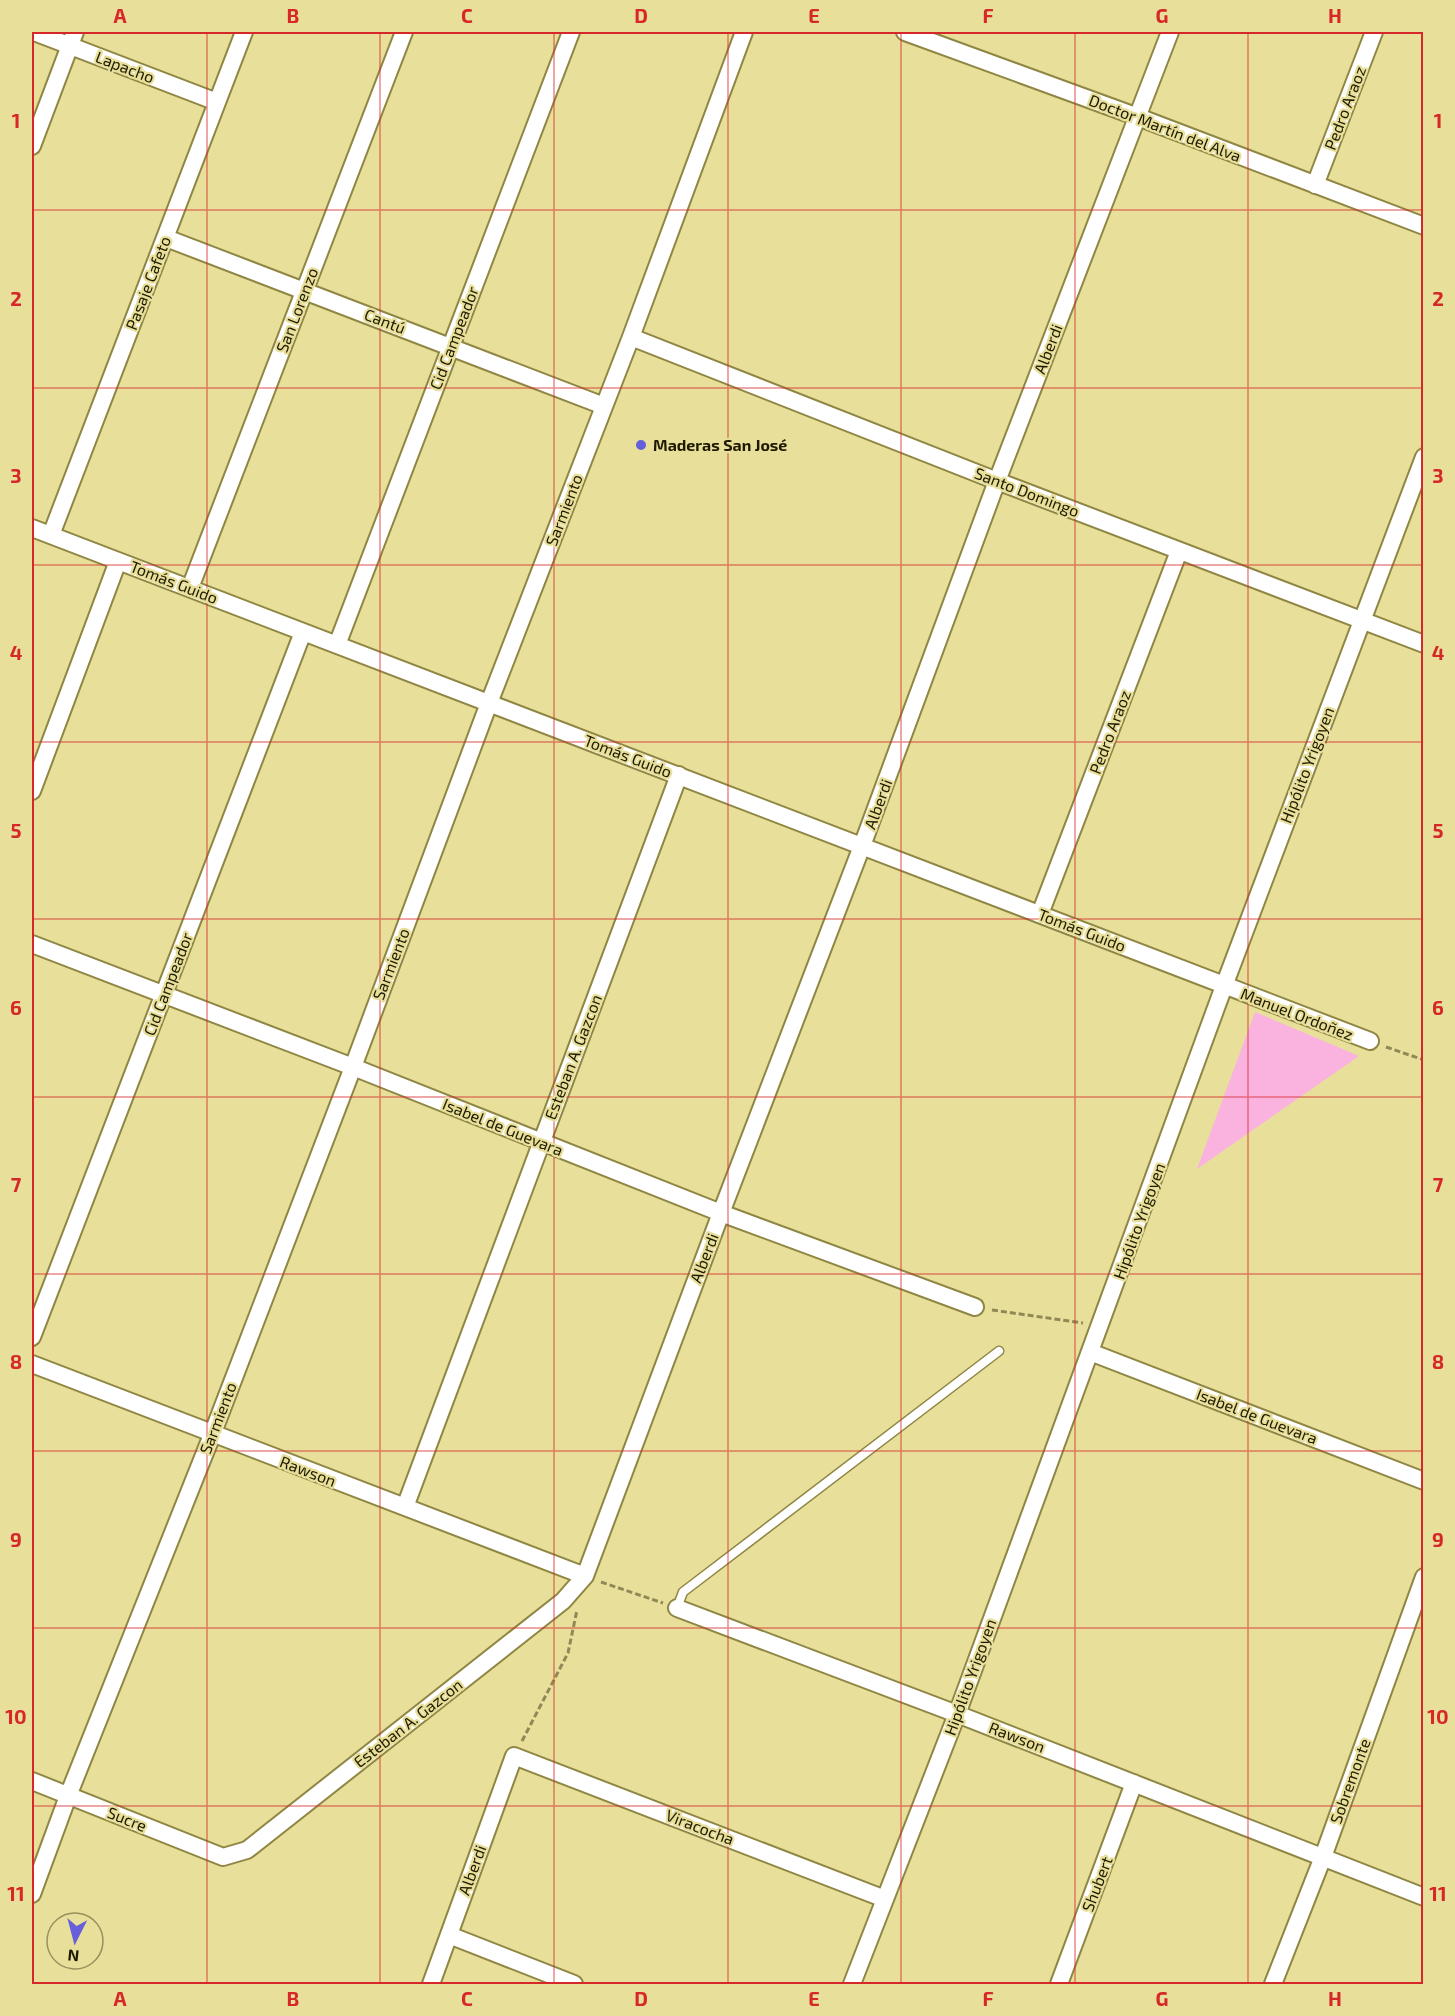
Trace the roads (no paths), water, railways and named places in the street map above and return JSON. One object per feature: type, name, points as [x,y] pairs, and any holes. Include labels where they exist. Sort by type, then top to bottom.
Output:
[{"type":"street","name":"Lapacho","points":[[34,32],[72,38],[217,102]]},
{"type":"street","name":"Pasaje Cafeto","points":[[51,535],[244,32]]},
{"type":"street","name":"San Lorenzo","points":[[190,588],[404,32]]},
{"type":"street","name":"Cid Campeador","points":[[337,645],[571,32]]},
{"type":"street","name":"Sarmiento","points":[[32,1894],[212,1435],[489,703],[631,336],[744,32]]},
{"type":"street","name":"Doctor Martín del Alva","points":[[905,32],[1138,117],[1424,226]]},
{"type":"street","name":"Alberdi","points":[[585,1576],[862,846],[997,481],[1170,32]]},
{"type":"street","name":"Pedro Araoz","points":[[1316,185],[1374,32]]},
{"type":"street","points":[[32,146],[72,38]]},
{"type":"street","name":"Cantú","points":[[166,238],[604,405]]},
{"type":"street","name":"Santo Domingo","points":[[631,336],[997,481],[1424,644]]},
{"type":"street","name":"Hipólito Yrigoyen","points":[[852,1984],[957,1713],[1224,986],[1424,457]]},
{"type":"street","name":"Tomás Guido","points":[[32,528],[1224,986]]},
{"type":"street","name":"Pedro Araoz","points":[[1040,914],[1179,551]]},
{"type":"street","points":[[32,791],[118,561]]},
{"type":"street","name":"Cid Campeador","points":[[32,1337],[303,632]]},
{"type":"street","name":"Esteban A. Gazcon","points":[[405,1507],[679,776]]},
{"type":"street","name":"Isabel de Guevara","points":[[32,944],[352,1066],[721,1213],[975,1307]]},
{"type":"street","name":"Manuel Ordoñez","points":[[1224,986],[1370,1041]]},
{"type":"street","name":"Isabel de Guevara","points":[[1090,1352],[1424,1481]]},
{"type":"street","name":"Rawson","points":[[32,1364],[212,1435],[585,1576]]},
{"type":"street","name":"Esteban A. Gazcon","points":[[223,1857],[247,1850],[563,1601],[585,1576]]},
{"type":"street","name":"Sobremonte","points":[[1273,1984],[1323,1857],[1424,1577]]},
{"type":"street","name":"Rawson","points":[[676,1608],[957,1713],[1424,1897]]},
{"type":"street","name":"Alberdi","points":[[431,1984],[514,1756]]},
{"type":"street","name":"Viracocha","points":[[514,1756],[885,1899]]},
{"type":"street","name":"Sucre","points":[[32,1781],[223,1857]]},
{"type":"street","name":"Shubert","points":[[1059,1984],[1134,1783]]},
{"type":"street","points":[[449,1935],[574,1984]]},
{"type":"lane","points":[[676,1608],[683,1592],[999,1352]]},
{"type":"place","name":"Maderas San José","points":[[641,445]]}]
